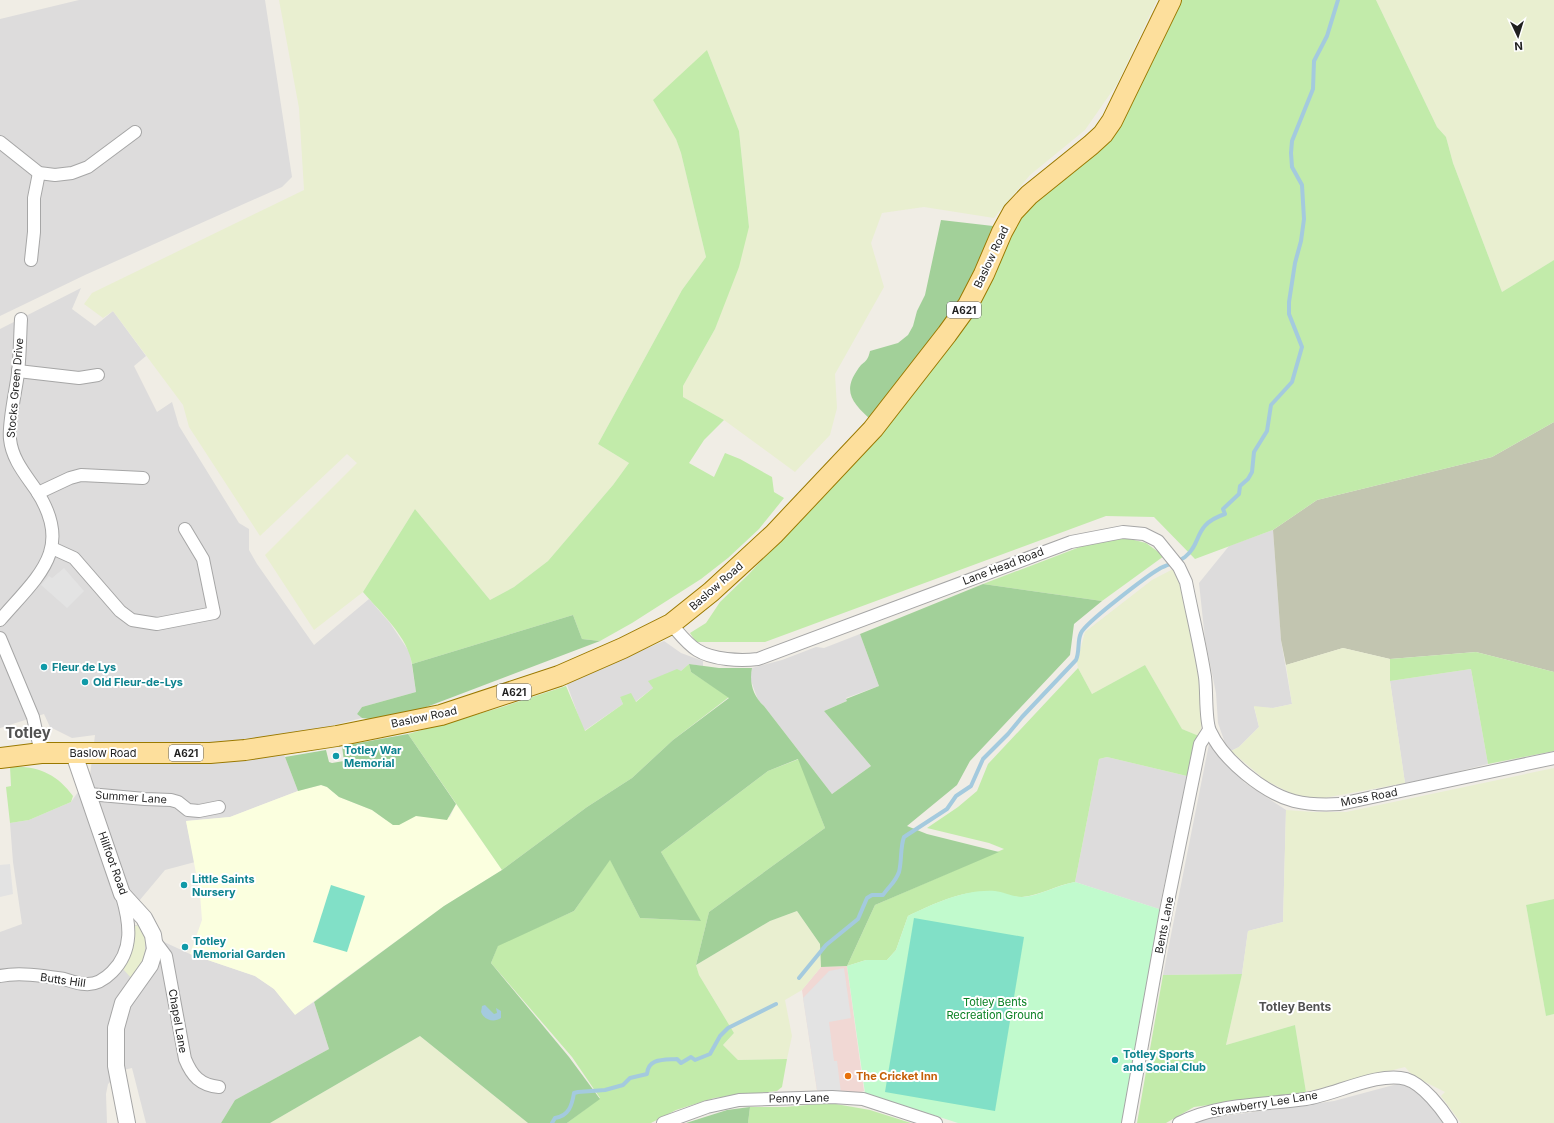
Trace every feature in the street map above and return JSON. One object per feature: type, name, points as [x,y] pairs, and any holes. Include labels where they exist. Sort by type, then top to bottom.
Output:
[{"type":"main road","name":"Baslow Road","points":[[0,758],[41,753],[210,753],[245,750],[337,736],[442,716],[559,676],[623,648],[671,624],[711,592],[774,534],[872,429],[947,334],[968,304],[1013,212],[1029,195],[1091,145],[1112,121],[1171,0]]},
{"type":"street","points":[[0,142],[39,173],[55,175],[72,173],[88,167],[135,132]]},
{"type":"street","points":[[31,260],[34,239],[34,198],[39,173]]},
{"type":"street","name":"Stocks Green Drive","points":[[0,620],[43,569],[52,548],[53,534],[50,518],[38,493],[14,456],[10,439],[18,371],[20,319]]},
{"type":"street","points":[[18,371],[79,378],[98,375]]},
{"type":"street","points":[[38,493],[70,478],[81,475],[142,478]]},
{"type":"street","points":[[52,548],[74,558],[125,616],[141,622],[157,624],[214,613],[203,559],[185,529]]},
{"type":"street","name":"Lane Head Road","points":[[671,624],[690,645],[698,651],[717,657],[758,660],[1071,542],[1109,534],[1139,532],[1158,541],[1172,557],[1186,582],[1206,678],[1209,730]]},
{"type":"street","points":[[0,638],[33,717],[41,753]]},
{"type":"street","name":"Moss Road","points":[[1209,730],[1228,757],[1247,776],[1292,801],[1310,804],[1340,804],[1554,758]]},
{"type":"street","name":"Bents Lane","points":[[1128,1123],[1166,911],[1200,744],[1209,730]]},
{"type":"street","name":"Hillfoot Road","points":[[74,754],[89,794],[122,894],[144,918],[152,930],[154,940]]},
{"type":"street","name":"Summer Lane","points":[[89,794],[170,800],[178,802],[188,810],[200,812],[219,807]]},
{"type":"street","name":"Butts Hill","points":[[0,976],[24,974],[84,984],[95,983],[105,978],[118,966],[127,948],[128,916],[122,894]]},
{"type":"street","points":[[127,1123],[116,1066],[116,1028],[124,1003],[150,965],[154,948],[154,940]]},
{"type":"street","name":"Chapel Lane","points":[[154,940],[166,956],[185,1059],[188,1068],[199,1081],[219,1086]]},
{"type":"street","name":"Strawberry Lee Lane","points":[[1179,1123],[1214,1110],[1241,1105],[1307,1098],[1374,1080],[1397,1078],[1410,1081],[1426,1093],[1440,1106],[1451,1123]]},
{"type":"street","name":"Penny Lane","points":[[663,1123],[707,1107],[739,1100],[832,1097],[863,1099],[936,1123]]},
{"type":"shaded area","points":[[79,0],[265,0],[292,177],[282,187],[85,275],[0,316],[0,19]]},
{"type":"shaded area","points":[[279,0],[1157,0],[1117,84],[1085,130],[1030,175],[994,218],[924,207],[882,213],[871,243],[884,287],[835,374],[837,408],[830,435],[795,472],[724,420],[683,397],[683,386],[715,329],[749,227],[739,131],[707,50],[676,139],[681,153],[706,257],[682,290],[598,444],[629,463],[613,485],[548,561],[514,587],[490,600],[415,509],[363,592],[314,630],[265,555],[357,463],[347,454],[260,536],[189,427],[183,405],[113,311],[103,318],[84,304],[92,293],[304,190],[299,108]]},
{"type":"shaded area","points":[[1376,0],[1554,0],[1554,260],[1502,292],[1453,163],[1446,137],[1437,127]]},
{"type":"shaded area","points":[[81,288],[72,309],[95,326],[113,311],[146,356],[134,366],[157,412],[172,402],[179,426],[239,523],[249,529],[249,550],[257,564],[314,645],[369,599],[390,623],[410,653],[416,692],[362,707],[357,714],[362,718],[311,731],[280,736],[285,757],[298,791],[230,817],[186,821],[195,862],[165,870],[139,901],[122,925],[141,925],[145,938],[162,941],[190,954],[255,976],[274,989],[295,1014],[314,1002],[329,1049],[235,1100],[221,1123],[146,1123],[132,1068],[123,1070],[108,1084],[106,1094],[107,1123],[0,1123],[0,932],[22,924],[13,862],[10,823],[29,820],[71,802],[90,775],[95,735],[72,738],[50,727],[44,714],[0,728],[0,329]]},
{"type":"shaded area","points":[[1554,422],[1554,672],[1476,652],[1390,659],[1343,648],[1286,665],[1281,640],[1273,530],[1317,500],[1492,457]]},
{"type":"shaded area","points":[[1273,530],[1281,640],[1292,704],[1273,708],[1254,707],[1259,727],[1239,747],[1231,751],[1225,743],[1218,723],[1216,693],[1205,639],[1199,583],[1229,546]]},
{"type":"shaded area","points":[[64,568],[84,591],[67,608],[41,585],[49,576],[52,578]]},
{"type":"shaded area","points":[[1175,568],[1190,616],[1201,690],[1202,724],[1199,736],[1182,729],[1145,665],[1092,694],[1078,668],[1077,662],[1085,632],[1152,580]]},
{"type":"shaded area","points":[[860,634],[879,686],[846,698],[847,701],[824,711],[871,766],[832,794],[758,700],[750,678],[752,668],[782,660],[816,647],[824,648]]},
{"type":"shaded area","points":[[664,641],[681,653],[703,661],[703,666],[689,664],[681,671],[649,681],[653,688],[635,702],[620,697],[623,704],[584,731],[566,682]]},
{"type":"shaded area","points":[[1343,648],[1390,659],[1390,681],[1405,783],[1324,798],[1298,797],[1265,780],[1231,751],[1239,747],[1259,727],[1254,706],[1273,708],[1292,704],[1286,665]]},
{"type":"shaded area","points":[[1471,669],[1488,764],[1405,783],[1390,681]]},
{"type":"shaded area","points":[[1209,744],[1245,783],[1286,810],[1283,922],[1248,931],[1242,974],[1163,975]]},
{"type":"shaded area","points":[[1107,757],[1187,776],[1159,909],[1075,882],[1099,759]]},
{"type":"shaded area","points":[[1554,768],[1554,899],[1526,905],[1546,1016],[1554,1014],[1554,1123],[1461,1123],[1441,1096],[1445,1092],[1413,1076],[1405,1067],[1306,1092],[1295,1025],[1226,1045],[1242,974],[1248,931],[1283,922],[1286,810],[1346,812]]},
{"type":"shaded area","points":[[321,785],[327,787],[339,797],[372,810],[386,820],[416,816],[450,817],[456,804],[502,870],[444,906],[295,1015],[274,989],[255,976],[190,954],[202,920],[200,894],[186,821],[230,817],[298,791]]},
{"type":"shaded area","points":[[10,864],[13,894],[0,897],[0,865]]},
{"type":"shaded area","points":[[797,911],[820,944],[821,967],[802,990],[785,1000],[792,1036],[787,1059],[738,1060],[723,1045],[734,1033],[699,975],[696,965],[770,921]]},
{"type":"shaded area","points":[[141,925],[145,938],[143,962],[132,979],[123,969],[132,950],[134,926]]},
{"type":"shaded area","points":[[847,966],[864,1091],[856,1094],[817,1090],[802,990],[821,967]]},
{"type":"shaded area","points":[[844,968],[851,1018],[829,1022],[834,1061],[837,1061],[841,1093],[817,1090],[803,998],[829,971]]},
{"type":"shaded area","points":[[420,1036],[528,1123],[270,1123]]},
{"type":"shaded area","points":[[1401,1083],[1418,1093],[1438,1112],[1446,1123],[1196,1123],[1201,1119],[1334,1101]]},
{"type":"green space","points":[[1180,0],[1376,0],[1437,127],[1446,137],[1453,163],[1502,292],[1554,260],[1554,422],[1492,457],[1317,500],[1273,530],[1195,559],[1154,517],[1106,516],[765,642],[696,642],[690,633],[706,623],[720,602],[748,575],[867,447],[1016,224],[1032,205],[1085,160]]},
{"type":"green space","points":[[707,50],[739,131],[749,227],[739,267],[715,329],[683,386],[683,397],[724,420],[704,440],[689,463],[714,477],[725,453],[740,459],[772,477],[774,492],[784,498],[759,529],[728,558],[701,579],[632,623],[600,641],[582,639],[573,615],[412,664],[405,644],[393,626],[363,592],[415,509],[490,600],[514,587],[548,561],[613,485],[629,463],[598,444],[682,290],[706,257],[681,153],[676,139],[653,100]]},
{"type":"green space","points":[[941,220],[993,226],[961,299],[872,421],[855,403],[850,392],[850,385],[853,377],[866,360],[870,351],[898,343],[908,335],[913,326],[917,311],[925,295]]},
{"type":"green space","points":[[1126,538],[1146,543],[1164,556],[1102,601],[983,584],[1085,545]]},
{"type":"green space","points":[[983,584],[1102,601],[1074,624],[1070,655],[970,761],[957,785],[907,826],[927,834],[999,852],[875,905],[847,966],[821,967],[820,944],[797,911],[770,921],[696,965],[709,912],[825,828],[798,759],[768,771],[661,852],[701,921],[640,918],[610,860],[574,911],[498,946],[491,963],[569,1057],[600,1099],[567,1123],[528,1123],[420,1036],[270,1123],[221,1123],[235,1100],[329,1049],[314,1002],[444,906],[502,870],[587,807],[632,778],[673,740],[729,698],[691,672],[689,664],[719,668],[752,668],[752,684],[757,698],[832,794],[871,766],[824,711],[847,701],[846,699],[879,686],[860,634]]},
{"type":"green space","points":[[573,615],[582,639],[600,641],[408,714],[377,720],[362,718],[357,714],[362,707],[416,692],[412,664]]},
{"type":"green space","points":[[1476,652],[1554,672],[1554,751],[1488,764],[1471,669],[1390,681],[1390,659]]},
{"type":"green space","points":[[689,664],[691,672],[729,697],[673,740],[632,778],[587,807],[502,870],[408,734],[499,708],[566,686],[585,731],[623,704],[620,697],[631,693],[636,702],[653,688],[648,681],[677,669],[681,671]]},
{"type":"green space","points":[[1145,665],[1182,729],[1199,736],[1192,754],[1187,776],[1107,757],[1099,759],[1075,882],[1022,897],[980,892],[952,897],[908,916],[896,950],[887,960],[866,960],[847,966],[875,905],[1004,849],[989,843],[927,828],[958,807],[977,791],[988,764],[1078,668],[1092,694]]},
{"type":"green space","points":[[408,734],[456,804],[447,820],[416,816],[399,825],[393,825],[372,810],[339,797],[327,787],[321,785],[298,791],[285,757],[326,750],[329,762],[344,761],[342,746]]},
{"type":"green space","points":[[799,759],[825,828],[709,912],[696,965],[699,975],[734,1033],[723,1045],[738,1060],[787,1059],[782,1087],[777,1091],[714,1098],[676,1110],[651,1123],[567,1123],[600,1098],[572,1057],[491,963],[498,945],[574,911],[610,859],[640,918],[700,921],[661,852],[768,771]]},
{"type":"green space","points":[[10,767],[38,769],[46,772],[67,788],[73,796],[71,802],[29,820],[10,823],[6,787],[11,786]]},
{"type":"green space","name":"Totley Bents Recreation Ground","points":[[1075,882],[1159,909],[1160,911],[1123,1123],[958,1123],[865,1093],[847,966],[866,960],[887,960],[896,950],[908,916],[939,902],[972,892],[984,891],[995,891],[1019,897],[1029,896]]},
{"type":"green space","points":[[331,885],[365,896],[347,952],[313,942]]},
{"type":"green space","points":[[1554,899],[1554,1014],[1546,1016],[1526,905]]},
{"type":"green space","points":[[914,918],[1024,937],[995,1111],[885,1092]]},
{"type":"green space","points":[[1242,974],[1226,1045],[1295,1025],[1306,1092],[1194,1107],[1166,1123],[1137,1123],[1163,975]]},
{"type":"green space","points":[[830,1103],[870,1110],[911,1123],[748,1123],[750,1107],[785,1107]]},
{"type":"green space","points":[[750,1107],[748,1123],[686,1123],[727,1110]]},
{"type":"water","points":[[485,1005],[494,1014],[497,1013],[496,1008],[501,1011],[501,1018],[498,1020],[490,1020],[484,1017],[481,1012],[482,1006]]},
{"type":"waterway","points":[[799,978],[826,945],[858,919],[867,898],[872,895],[883,895],[894,882],[899,872],[904,837],[947,809],[956,796],[971,786],[983,759],[1076,660],[1080,636],[1085,628],[1117,600],[1152,573],[1162,567],[1179,561],[1191,552],[1199,534],[1207,523],[1225,514],[1223,509],[1239,494],[1240,486],[1248,479],[1252,472],[1254,452],[1267,431],[1271,405],[1292,382],[1302,347],[1289,314],[1289,302],[1295,263],[1301,241],[1304,219],[1302,185],[1292,167],[1292,141],[1313,89],[1314,61],[1327,36],[1338,0]]},
{"type":"waterway","points":[[552,1123],[555,1118],[560,1117],[567,1112],[572,1102],[574,1093],[605,1090],[623,1085],[630,1078],[647,1074],[650,1065],[654,1062],[677,1059],[681,1063],[691,1057],[695,1060],[710,1054],[720,1036],[728,1028],[776,1004]]},
{"type":"place","name":"Fleur de Lys","points":[[44,667]]},
{"type":"place","name":"Old Fleur-de-Lys","points":[[85,682]]},
{"type":"place","name":"Totley War Memorial","points":[[336,756]]},
{"type":"place","name":"Little Saints Nursery","points":[[184,885]]},
{"type":"place","name":"Totley Memorial Garden","points":[[185,947]]},
{"type":"place","name":"Totley Sports and Social Club","points":[[1115,1060]]},
{"type":"place","name":"The Cricket Inn","points":[[848,1076]]},
{"type":"district","name":"Totley","points":[[28,733]]},
{"type":"district","name":"Totley Bents","points":[[1295,1007]]}]
